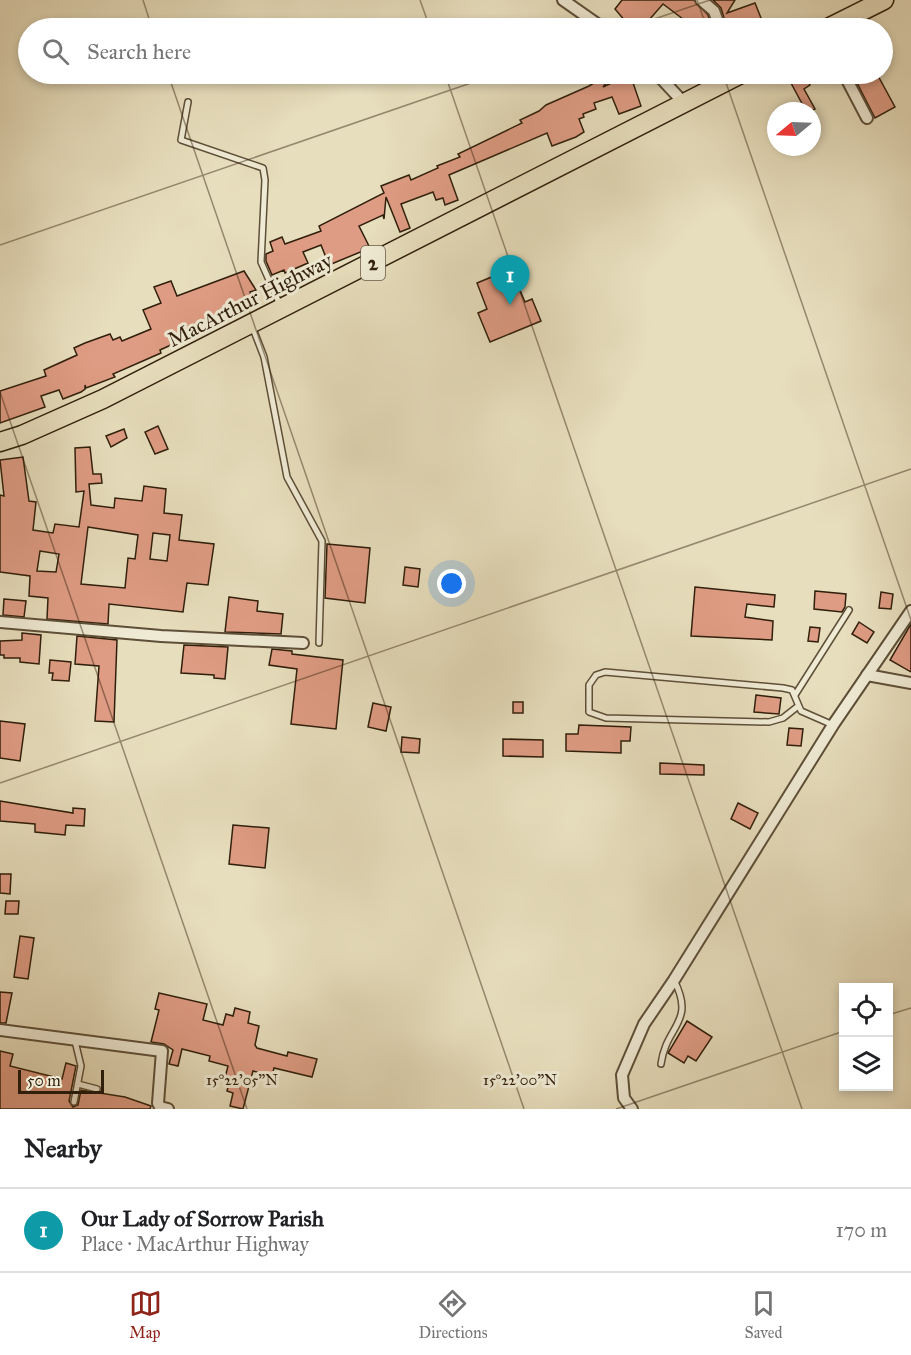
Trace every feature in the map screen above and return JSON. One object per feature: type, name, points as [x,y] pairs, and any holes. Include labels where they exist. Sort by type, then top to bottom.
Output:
[{"type":"highway","points":[[848,18],[884,0]]},
{"type":"highway","name":"MacArthur Highway","points":[[0,442],[22,435],[103,399],[719,84]]},
{"type":"street","points":[[563,0],[589,18]]},
{"type":"street","points":[[701,0],[714,11],[716,18]]},
{"type":"street","points":[[666,84],[684,103]]},
{"type":"street","points":[[849,84],[867,118]]},
{"type":"street","points":[[632,1109],[624,1098],[622,1089],[626,1063],[644,1024],[674,980],[833,725],[911,611]]},
{"type":"street","points":[[0,622],[161,636],[303,643]]},
{"type":"street","points":[[867,675],[911,683]]},
{"type":"street","points":[[0,1030],[162,1051],[158,1102],[160,1107],[168,1109]]},
{"type":"lane","points":[[188,102],[181,140],[263,168],[265,180],[261,262],[282,309]]},
{"type":"lane","points":[[251,325],[264,357],[287,477],[322,541],[319,643]]},
{"type":"lane","points":[[795,694],[849,610]]},
{"type":"lane","points":[[605,672],[783,688],[792,690],[795,694],[797,707],[777,721],[721,722],[606,718],[594,715],[588,707],[588,684],[596,675],[605,672]]},
{"type":"lane","points":[[797,707],[833,725]]},
{"type":"lane","points":[[661,1064],[663,1047],[684,1010],[674,980]]},
{"type":"lane","points":[[74,1039],[81,1066],[74,1102]]},
{"type":"lane","points":[[78,1084],[97,1089]]},
{"type":"building","points":[[622,0],[694,0],[709,18],[682,18],[663,4],[651,18],[623,18],[615,9]]},
{"type":"building","points":[[713,0],[735,0],[727,13],[755,3],[761,18],[724,18],[721,8]]},
{"type":"building","points":[[592,84],[605,84],[603,87],[609,84],[633,84],[641,106],[619,114],[612,97],[594,103],[596,109],[583,114],[584,117],[579,119],[584,132],[576,137],[552,146],[547,133],[449,175],[458,200],[445,205],[443,198],[436,200],[433,192],[401,204],[410,228],[400,232],[386,197],[384,219],[383,215],[359,226],[370,248],[329,265],[321,245],[303,252],[308,263],[285,273],[284,270],[272,275],[266,261],[266,254],[273,251],[270,242],[282,237],[285,244],[321,231],[319,226],[384,193],[381,186],[409,175],[411,180],[438,168],[437,166],[460,157],[458,154],[522,123],[520,120],[546,105]]},
{"type":"building","points":[[792,84],[809,84],[804,89],[811,102],[801,102]]},
{"type":"building","points":[[858,84],[882,84],[895,107],[875,118]]},
{"type":"building","points":[[511,269],[525,302],[532,299],[541,321],[490,342],[478,313],[487,309],[477,283]]},
{"type":"building","points":[[244,271],[256,290],[250,292],[252,298],[246,300],[250,309],[160,350],[161,353],[113,374],[115,377],[86,388],[85,385],[85,389],[81,392],[63,399],[59,390],[41,396],[45,407],[0,423],[0,391],[46,376],[44,370],[77,355],[74,348],[85,343],[110,334],[113,340],[120,337],[122,341],[151,329],[143,310],[161,303],[154,287],[171,281],[177,296]]},
{"type":"building","points":[[158,426],[168,449],[155,454],[145,432]]},
{"type":"building","points":[[124,429],[127,438],[111,447],[106,436]]},
{"type":"building","points":[[90,447],[93,474],[101,474],[102,483],[89,484],[91,505],[114,508],[115,498],[142,501],[144,486],[166,489],[164,513],[182,515],[179,540],[214,544],[208,585],[187,583],[183,612],[109,604],[108,624],[47,619],[48,598],[29,596],[30,576],[0,572],[0,495],[4,496],[0,460],[23,457],[29,501],[36,502],[33,530],[53,533],[55,524],[79,527],[84,491],[76,492],[75,448]],"holes":[[[88,527],[138,535],[135,559],[128,558],[125,588],[81,584]],[[153,533],[170,535],[167,561],[150,559]],[[40,551],[59,554],[56,572],[37,571]]]},
{"type":"building","points":[[327,544],[370,548],[365,603],[325,598]]},
{"type":"building","points":[[405,567],[420,569],[418,587],[403,585]]},
{"type":"building","points":[[695,587],[775,595],[774,607],[747,604],[745,617],[773,621],[772,640],[691,636]]},
{"type":"building","points":[[815,591],[846,594],[845,607],[842,612],[814,609]]},
{"type":"building","points":[[881,592],[893,594],[891,609],[879,608]]},
{"type":"building","points":[[229,597],[258,601],[257,611],[283,614],[281,634],[225,632]]},
{"type":"building","points":[[4,599],[26,601],[24,617],[3,615]]},
{"type":"building","points":[[859,622],[874,632],[867,643],[852,634]]},
{"type":"building","points":[[911,624],[911,672],[890,660]]},
{"type":"building","points":[[810,627],[820,628],[818,642],[808,641]]},
{"type":"building","points":[[22,633],[41,635],[39,664],[20,662],[20,658],[4,658],[4,655],[0,655],[0,641],[22,640]]},
{"type":"building","points":[[77,636],[117,640],[114,722],[95,721],[99,666],[75,664]]},
{"type":"building","points":[[184,645],[228,647],[225,679],[214,678],[214,675],[181,673]]},
{"type":"building","points":[[272,649],[292,651],[292,654],[343,660],[336,729],[291,724],[297,669],[269,665]]},
{"type":"building","points":[[50,660],[71,662],[69,681],[52,680],[53,673],[49,673]]},
{"type":"building","points":[[756,695],[781,698],[779,714],[754,712]]},
{"type":"building","points":[[513,702],[523,702],[523,713],[513,713]]},
{"type":"building","points":[[373,703],[391,707],[386,731],[368,727]]},
{"type":"building","points":[[0,721],[25,724],[20,761],[0,758]]},
{"type":"building","points":[[579,725],[631,727],[630,741],[621,741],[621,753],[566,751],[566,734],[578,734]]},
{"type":"building","points":[[789,728],[803,729],[801,746],[787,745]]},
{"type":"building","points":[[402,737],[420,739],[419,753],[401,752]]},
{"type":"building","points":[[503,739],[543,740],[543,757],[503,756]]},
{"type":"building","points":[[660,763],[704,765],[704,775],[660,774]]},
{"type":"building","points":[[0,801],[73,813],[73,808],[85,809],[84,826],[66,825],[65,835],[35,832],[35,824],[0,821]]},
{"type":"building","points":[[738,803],[758,813],[750,829],[731,819]]},
{"type":"building","points":[[233,825],[269,828],[265,868],[229,864]]},
{"type":"building","points":[[0,874],[11,874],[10,894],[0,893]]},
{"type":"building","points":[[6,901],[19,901],[18,914],[5,914]]},
{"type":"building","points":[[20,936],[34,938],[28,979],[14,977]]},
{"type":"building","points":[[0,992],[12,993],[6,1023],[0,1023]]},
{"type":"building","points":[[159,993],[207,1004],[203,1020],[223,1025],[226,1014],[233,1016],[235,1008],[250,1012],[248,1023],[259,1026],[255,1045],[257,1048],[287,1056],[288,1052],[317,1059],[312,1077],[274,1068],[272,1076],[253,1071],[243,1109],[230,1106],[233,1093],[227,1091],[230,1079],[225,1078],[228,1066],[209,1061],[210,1056],[182,1049],[178,1066],[169,1064],[173,1050],[164,1044],[151,1042],[159,1010],[155,1009]]},
{"type":"building","points":[[687,1021],[712,1037],[696,1061],[688,1056],[684,1063],[668,1053]]},
{"type":"building","points":[[0,1051],[13,1054],[10,1066],[62,1079],[66,1063],[76,1066],[69,1101],[73,1107],[78,1105],[81,1090],[125,1097],[151,1106],[150,1109],[0,1109]]},
{"type":"place","name":"Our Lady of Sorrow Parish","points":[[510,305]]}]
